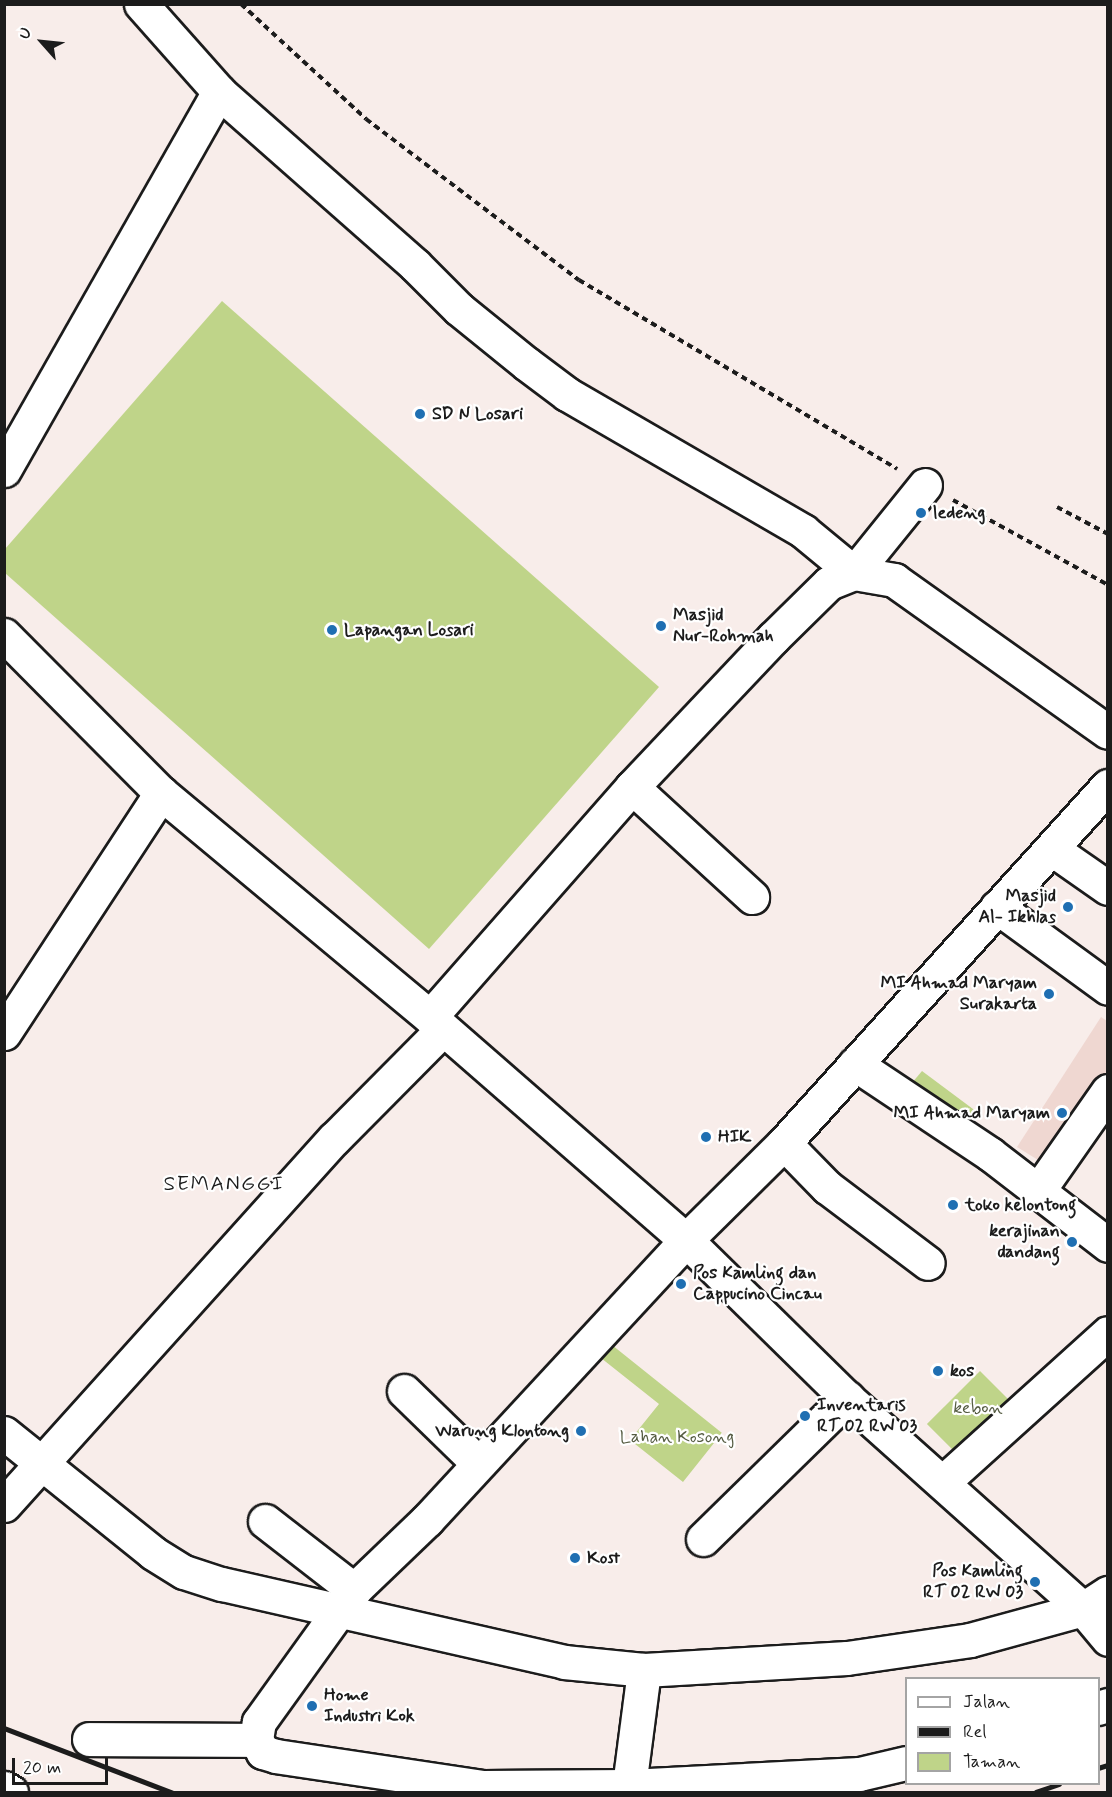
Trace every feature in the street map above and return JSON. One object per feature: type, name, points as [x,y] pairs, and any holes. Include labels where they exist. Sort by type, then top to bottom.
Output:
[{"type":"street","points":[[141,4],[219,92],[415,265],[459,309],[527,364],[567,394],[803,531],[854,573],[894,580],[1107,732]]},
{"type":"street","points":[[4,470],[219,92]]},
{"type":"street","points":[[4,1505],[40,1462],[335,1138],[436,1023],[632,787],[805,606],[829,583],[854,573],[926,485]]},
{"type":"street","points":[[4,635],[160,794],[436,1023],[686,1240],[847,1398],[943,1482],[1095,1601],[1107,1639]]},
{"type":"street","points":[[905,1763],[859,1774],[629,1786],[483,1787],[276,1756],[263,1752],[256,1740],[259,1722],[347,1600],[427,1520],[686,1240],[784,1143],[1107,786]]},
{"type":"street","points":[[632,787],[752,897]]},
{"type":"street","points":[[4,1033],[160,794]]},
{"type":"street","points":[[1052,849],[1107,888]]},
{"type":"street","points":[[997,907],[1107,988]]},
{"type":"street","points":[[855,1064],[1038,1191],[1107,1245]]},
{"type":"street","points":[[1038,1191],[1107,1090]]},
{"type":"street","points":[[784,1143],[827,1187],[928,1263]]},
{"type":"street","points":[[943,1482],[1107,1333]]},
{"type":"street","points":[[404,1391],[478,1463]]},
{"type":"street","points":[[703,1539],[847,1398]]},
{"type":"street","points":[[4,1433],[153,1553],[184,1572],[222,1584],[347,1600],[564,1662],[644,1670],[847,1658],[970,1640],[1095,1601]]},
{"type":"street","points":[[265,1521],[347,1600]]},
{"type":"street","points":[[629,1786],[644,1670]]},
{"type":"street","points":[[89,1739],[256,1740]]},
{"type":"street","points":[[4,1788],[11,1792]]},
{"type":"path","points":[[241,4],[366,119],[579,280],[679,343],[926,485],[1107,585]]},
{"type":"path","points":[[1057,507],[1107,534]]},
{"type":"shaded area","name":"MI Ahmad Maryam","points":[[1101,1017],[1107,1021],[1107,1079],[1051,1168],[1017,1147]]},
{"type":"green space","name":"Lapangan Losari","points":[[222,301],[659,687],[429,949],[5,573],[5,549]]},
{"type":"green space","points":[[922,1071],[977,1112],[965,1129],[906,1090]]},
{"type":"green space","name":"Lahan Kosong","points":[[612,1345],[722,1433],[683,1482],[630,1440],[659,1404],[601,1358]]},
{"type":"green space","name":"kebon","points":[[980,1371],[1013,1404],[960,1457],[927,1424]]},
{"type":"railway","points":[[4,1728],[171,1792]]},
{"type":"railway","points":[[1100,1767],[1108,1765]]},
{"type":"railway","points":[[1036,1792],[1056,1785]]},
{"type":"place","name":"SD N Losari","points":[[420,414]]},
{"type":"place","name":"ledeng","points":[[921,513]]},
{"type":"place","name":"Masjid Nur-Rohmah","points":[[661,626]]},
{"type":"place","name":"Lapangan Losari","points":[[332,630]]},
{"type":"place","name":"Masjid Al- Ikhlas","points":[[1068,907]]},
{"type":"place","name":"MI Ahmad Maryam Surakarta","points":[[1049,994]]},
{"type":"place","name":"MI Ahmad Maryam","points":[[1062,1113]]},
{"type":"place","name":"HIK","points":[[706,1137]]},
{"type":"place","name":"toko kelontong","points":[[953,1205]]},
{"type":"place","name":"kerajinan dandang","points":[[1072,1242]]},
{"type":"place","name":"Pos Kamling dan Cappucino Cincau","points":[[681,1284]]},
{"type":"place","name":"kos","points":[[938,1371]]},
{"type":"place","name":"Inventaris RT 02 RW 03","points":[[805,1416]]},
{"type":"place","name":"Warung Klontong","points":[[581,1431]]},
{"type":"place","name":"Kost","points":[[575,1558]]},
{"type":"place","name":"Pos Kamling RT 02 RW 03","points":[[1035,1582]]},
{"type":"place","name":"Home Industri Kok","points":[[312,1706]]},
{"type":"district","name":"SEMANGGI","points":[[224,1184]]}]
